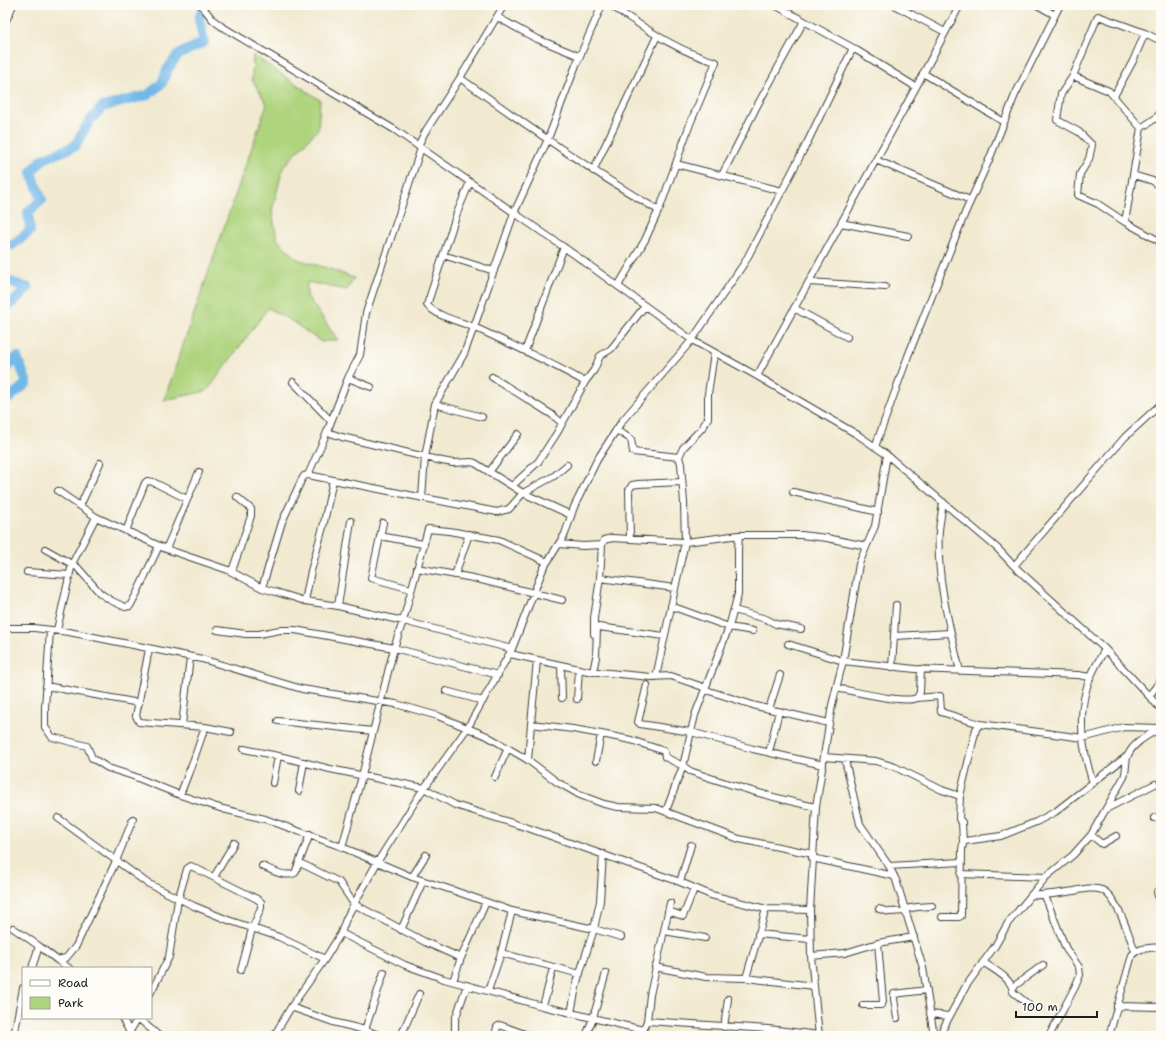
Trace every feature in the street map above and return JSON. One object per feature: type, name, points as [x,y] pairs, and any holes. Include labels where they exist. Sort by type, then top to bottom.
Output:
[{"type":"street","points":[[5,23],[13,5]]},
{"type":"street","points":[[201,5],[213,20],[221,26],[395,130],[420,147],[564,247],[692,340],[757,376],[887,455],[997,548],[1014,566],[1105,649],[1161,709]]},
{"type":"street","points":[[262,588],[282,522],[301,481],[304,476],[308,474],[327,432],[348,378],[360,355],[366,313],[425,132],[504,5]]},
{"type":"street","points":[[422,498],[425,456],[435,404],[464,354],[514,212],[548,140],[579,56],[601,5]]},
{"type":"street","points":[[610,5],[675,46],[716,62],[645,240],[618,286]]},
{"type":"street","points":[[775,5],[853,48],[916,87]]},
{"type":"street","points":[[894,5],[945,32]]},
{"type":"street","points":[[757,376],[960,5]]},
{"type":"street","points":[[1037,5],[1055,15]]},
{"type":"street","points":[[875,447],[908,356],[970,200],[1015,95],[1060,5]]},
{"type":"street","points":[[1161,41],[1145,33],[1098,16],[1073,76],[1061,94],[1057,120],[1079,132],[1092,145],[1089,159],[1080,174],[1078,195],[1098,204],[1125,222],[1161,242]]},
{"type":"street","points":[[497,17],[535,38],[579,56]]},
{"type":"street","points":[[722,175],[758,104],[804,21]]},
{"type":"street","points":[[1114,96],[1133,61],[1145,33]]},
{"type":"street","points":[[593,171],[658,36]]},
{"type":"street","points":[[274,1036],[291,1007],[341,933],[346,919],[378,861],[424,788],[468,727],[498,675],[511,651],[533,593],[547,562],[568,527],[571,515],[596,460],[622,421],[692,340],[745,262],[807,143],[853,48]]},
{"type":"street","points":[[923,73],[1004,122]]},
{"type":"street","points":[[1073,76],[1109,92],[1141,128]]},
{"type":"street","points":[[460,78],[593,171],[658,210]]},
{"type":"street","points":[[1125,222],[1141,128],[1156,118],[1161,112]]},
{"type":"street","points":[[876,160],[970,200]]},
{"type":"street","points":[[676,164],[782,191]]},
{"type":"street","points":[[1133,175],[1161,187]]},
{"type":"street","points":[[470,182],[457,213],[427,305],[444,316],[474,327],[556,366],[585,382]]},
{"type":"street","points":[[841,223],[908,236]]},
{"type":"street","points":[[525,351],[564,247]]},
{"type":"street","points":[[443,254],[494,271]]},
{"type":"street","points":[[809,282],[885,287]]},
{"type":"street","points":[[512,486],[538,462],[557,433],[585,382],[594,370],[600,356],[611,349],[645,306]]},
{"type":"street","points":[[794,308],[847,337]]},
{"type":"street","points":[[678,457],[683,448],[702,428],[708,418],[708,394],[714,353]]},
{"type":"street","points":[[492,376],[551,414],[562,423]]},
{"type":"street","points":[[348,378],[371,387]]},
{"type":"street","points":[[293,382],[331,421]]},
{"type":"street","points":[[435,404],[482,417]]},
{"type":"street","points":[[1014,566],[1125,437],[1161,404]]},
{"type":"street","points":[[616,430],[631,439],[633,452],[678,457]]},
{"type":"street","points":[[327,432],[342,437],[453,463],[470,462],[523,493],[571,515]]},
{"type":"street","points":[[489,472],[518,434]]},
{"type":"street","points":[[647,1021],[819,1035],[810,939],[810,910],[816,807],[859,564],[875,526],[887,455]]},
{"type":"street","points":[[656,677],[685,542],[681,464],[678,457]]},
{"type":"street","points":[[80,506],[100,463]]},
{"type":"street","points":[[308,474],[497,512],[509,508],[523,493],[554,476],[567,465]]},
{"type":"street","points":[[166,549],[199,472]]},
{"type":"street","points":[[126,531],[147,480],[187,499]]},
{"type":"street","points":[[305,601],[333,480]]},
{"type":"street","points":[[630,539],[629,490],[632,485],[682,482]]},
{"type":"street","points":[[58,491],[96,517],[159,546],[232,571],[262,588],[305,601],[338,606],[403,621],[511,651],[537,660],[579,670],[656,677],[671,676],[725,697],[830,723]]},
{"type":"street","points":[[793,492],[878,512]]},
{"type":"street","points":[[232,571],[251,516],[251,509],[237,498]]},
{"type":"street","points":[[943,502],[939,529],[939,550],[943,594],[960,671]]},
{"type":"street","points":[[57,630],[72,564],[96,517]]},
{"type":"street","points":[[338,606],[351,522]]},
{"type":"street","points":[[383,523],[371,578],[411,589]]},
{"type":"street","points":[[342,847],[362,776],[394,648],[403,621],[428,529],[449,531],[499,540],[547,562]]},
{"type":"street","points":[[455,575],[468,534]]},
{"type":"street","points":[[594,634],[594,618],[600,578],[602,545],[604,540],[612,538],[685,542],[739,534],[801,535],[827,538],[866,546]]},
{"type":"street","points":[[666,811],[683,766],[695,715],[706,689],[734,610],[738,594],[739,534]]},
{"type":"street","points":[[380,536],[424,544]]},
{"type":"street","points":[[559,544],[593,546],[602,545]]},
{"type":"street","points":[[45,549],[77,567],[100,593],[110,600],[125,607],[130,606],[159,546]]},
{"type":"street","points":[[417,568],[455,575],[562,600]]},
{"type":"street","points":[[27,572],[69,575]]},
{"type":"street","points":[[600,578],[675,588]]},
{"type":"street","points":[[892,667],[896,605]]},
{"type":"street","points":[[671,606],[729,627],[753,631]]},
{"type":"street","points":[[734,610],[766,619],[776,624],[801,629]]},
{"type":"street","points":[[594,672],[597,629],[599,627],[664,636]]},
{"type":"street","points":[[5,628],[57,630],[69,632],[190,657],[302,689],[396,704],[438,716],[487,736],[528,760],[557,782],[580,795],[604,804],[618,807],[656,808],[739,839],[778,846],[894,876]]},
{"type":"street","points":[[50,630],[45,708],[46,726],[52,737],[84,745],[90,749],[92,758],[108,768],[133,776],[180,795],[223,809],[265,819],[310,834],[378,861],[412,877],[512,911],[594,929],[621,937]]},
{"type":"street","points":[[217,630],[246,634],[259,634],[280,630],[295,630],[394,648],[498,675]]},
{"type":"street","points":[[894,636],[951,633]]},
{"type":"street","points":[[788,644],[843,661],[892,667],[1078,675],[1090,677]]},
{"type":"street","points":[[149,649],[136,716],[139,722],[205,727],[231,732]]},
{"type":"street","points":[[1093,783],[1087,766],[1082,738],[1082,720],[1084,698],[1090,677],[1105,649]]},
{"type":"street","points":[[182,725],[190,657]]},
{"type":"street","points":[[528,760],[537,660]]},
{"type":"street","points":[[562,666],[562,698]]},
{"type":"street","points":[[917,698],[920,692],[921,669]]},
{"type":"street","points":[[577,699],[579,670]]},
{"type":"street","points":[[769,709],[780,675]]},
{"type":"street","points":[[1148,696],[1161,680]]},
{"type":"street","points":[[647,685],[638,722],[640,724],[691,732],[753,749],[823,764]]},
{"type":"street","points":[[46,686],[138,703]]},
{"type":"street","points":[[836,688],[900,699],[940,696],[941,712],[980,724],[1082,738],[1124,727],[1160,728],[1139,742],[1127,756],[1056,812],[1001,836],[965,841],[963,843]]},
{"type":"street","points":[[446,691],[483,701]]},
{"type":"street","points":[[770,748],[779,711]]},
{"type":"street","points":[[278,721],[373,731]]},
{"type":"street","points":[[532,724],[573,729],[632,740],[664,751],[665,757],[690,771],[746,790],[782,800],[816,807]]},
{"type":"street","points":[[942,917],[961,916],[963,843],[962,822],[959,819],[960,796],[976,729],[980,724]]},
{"type":"street","points":[[180,795],[205,727]]},
{"type":"street","points":[[596,761],[601,734]]},
{"type":"street","points":[[495,777],[508,748]]},
{"type":"street","points":[[244,749],[362,776],[424,788],[455,805],[603,854],[711,895],[766,909],[810,910]]},
{"type":"street","points":[[273,783],[278,756]]},
{"type":"street","points":[[939,1036],[966,986],[995,946],[1008,924],[1046,877],[1073,855],[1091,835],[1127,771],[1127,756]]},
{"type":"street","points":[[824,757],[845,760],[876,761],[894,767],[942,790],[960,796]]},
{"type":"street","points":[[845,760],[860,824],[889,866],[894,876],[914,937],[923,968],[934,1036]]},
{"type":"street","points":[[299,791],[304,762]]},
{"type":"street","points":[[1106,809],[1155,784]]},
{"type":"street","points":[[1154,818],[1161,816]]},
{"type":"street","points":[[58,818],[147,883],[178,900],[252,929],[279,937],[324,959]]},
{"type":"street","points":[[57,960],[66,958],[76,946],[116,861],[133,819]]},
{"type":"street","points":[[262,866],[286,875],[295,874],[310,834]]},
{"type":"street","points":[[1091,835],[1102,844],[1116,836]]},
{"type":"street","points":[[214,877],[234,843]]},
{"type":"street","points":[[680,882],[691,845]]},
{"type":"street","points":[[571,1012],[580,974],[594,929],[600,901],[603,854]]},
{"type":"street","points":[[412,877],[426,855]]},
{"type":"street","points":[[889,866],[962,862]]},
{"type":"street","points":[[300,863],[338,882],[354,904],[401,930],[462,958]]},
{"type":"street","points":[[152,990],[169,957],[178,900],[188,867],[191,866],[261,902],[261,908],[252,929],[241,970]]},
{"type":"street","points":[[962,874],[1046,877]]},
{"type":"street","points":[[401,930],[424,880]]},
{"type":"street","points":[[668,911],[683,916],[694,888]]},
{"type":"street","points":[[1032,895],[1046,896],[1091,888],[1101,890],[1108,894],[1114,901],[1135,951]]},
{"type":"street","points":[[1161,890],[1157,892],[1161,908]]},
{"type":"street","points":[[1046,896],[1066,949],[1079,967],[1080,975],[1049,1036]]},
{"type":"street","points":[[453,981],[486,902]]},
{"type":"street","points":[[341,933],[405,964],[453,981],[542,1006],[593,1018],[642,1033],[647,1021],[650,995],[670,903]]},
{"type":"street","points":[[879,909],[889,912],[905,910],[917,906],[932,906]]},
{"type":"street","points":[[746,978],[766,909]]},
{"type":"street","points":[[488,991],[501,953],[512,911]]},
{"type":"street","points":[[13,928],[68,967]]},
{"type":"street","points":[[664,931],[705,938]]},
{"type":"street","points":[[758,934],[810,939]]},
{"type":"street","points":[[811,956],[845,953],[878,943],[914,937]]},
{"type":"street","points":[[863,1005],[881,1006],[883,1002],[878,943]]},
{"type":"street","points":[[32,967],[39,946]]},
{"type":"street","points":[[1109,1036],[1132,955],[1135,951],[1161,947]]},
{"type":"street","points":[[501,953],[580,974]]},
{"type":"street","points":[[983,962],[1008,980],[1013,987],[1013,992],[1028,1004]]},
{"type":"street","points":[[1013,987],[1043,965]]},
{"type":"street","points":[[656,967],[706,977],[746,978],[814,986]]},
{"type":"street","points":[[542,1006],[553,968]]},
{"type":"street","points":[[364,1033],[384,972]]},
{"type":"street","points":[[586,1036],[593,1018],[606,973]]},
{"type":"street","points":[[455,1036],[455,1020],[467,985]]},
{"type":"street","points":[[897,1018],[894,994],[926,990]]},
{"type":"street","points":[[14,1036],[22,993]]},
{"type":"street","points":[[401,1036],[419,994]]},
{"type":"street","points":[[724,1027],[728,999]]},
{"type":"street","points":[[1117,1006],[1161,1007]]},
{"type":"street","points":[[291,1007],[364,1033],[382,1036]]},
{"type":"street","points":[[930,1014],[949,1016]]},
{"type":"street","points":[[122,1019],[129,1034]]},
{"type":"street","points":[[129,1034],[137,1019]]},
{"type":"street","points":[[139,1019],[159,1036]]},
{"type":"street","points":[[495,1036],[497,1027],[500,1024],[530,1036]]},
{"type":"green space","points":[[253,55],[320,100],[318,129],[283,167],[272,211],[277,239],[297,259],[354,278],[347,290],[307,282],[307,296],[338,340],[321,342],[293,322],[268,308],[207,391],[164,400],[267,104],[252,80]]},
{"type":"waterway","points":[[5,245],[12,245],[30,231],[28,212],[42,200],[31,172],[43,159],[75,146],[88,123],[102,107],[148,95],[162,83],[167,70],[178,55],[204,42],[199,19],[204,5]]},
{"type":"waterway","points":[[5,280],[28,288],[5,310]]},
{"type":"waterway","points":[[5,370],[17,357],[27,383],[5,402]]}]
